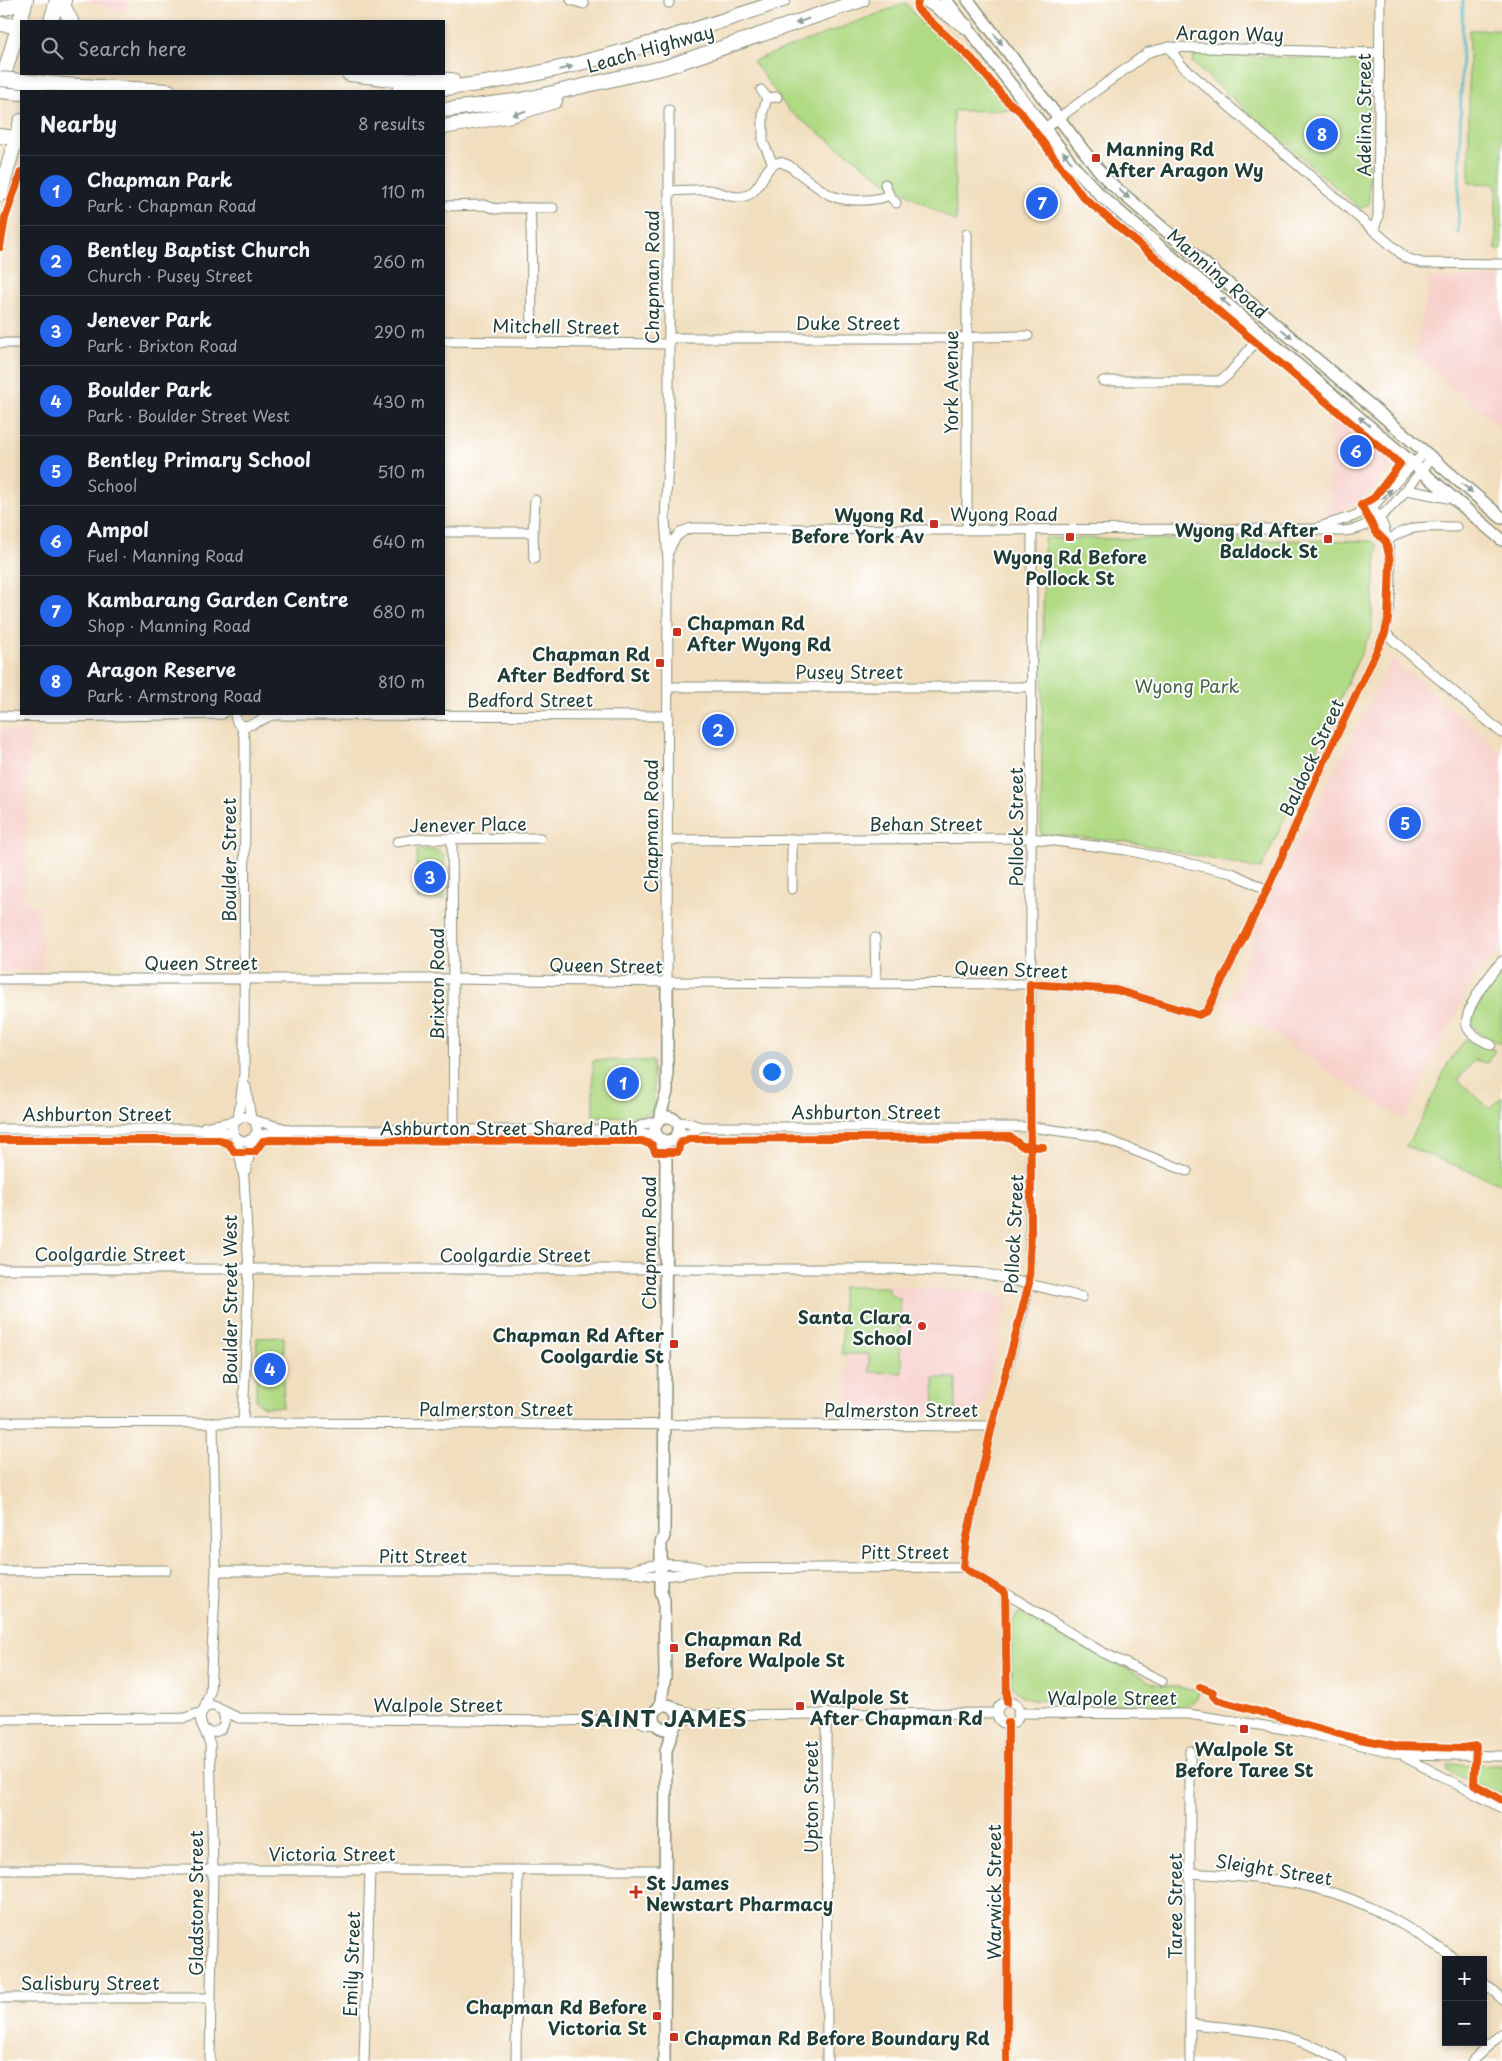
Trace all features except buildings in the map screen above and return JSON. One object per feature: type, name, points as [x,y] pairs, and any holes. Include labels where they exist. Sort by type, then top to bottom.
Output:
[{"type":"highway","points":[[0,8],[9,7],[22,0]]},
{"type":"highway","points":[[21,20],[26,0]]},
{"type":"highway","points":[[51,20],[57,0]]},
{"type":"highway","points":[[64,0],[64,7],[71,20]]},
{"type":"highway","name":"Leach Highway","points":[[418,90],[455,88],[519,78],[600,58],[714,24],[783,0]]},
{"type":"highway","name":"Leach Highway","points":[[445,110],[530,98],[666,67],[862,0]]},
{"type":"highway","points":[[927,0],[967,27]]},
{"type":"highway","points":[[0,24],[20,26],[0,90],[20,93]]},
{"type":"highway","points":[[445,127],[511,115],[666,67]]},
{"type":"highway","points":[[30,90],[36,75]]},
{"type":"highway","points":[[357,75],[392,79],[519,78]]},
{"type":"highway","points":[[0,79],[152,90]]},
{"type":"highway","points":[[0,136],[19,138],[8,164],[0,194]]},
{"type":"highway","points":[[8,164],[20,157]]},
{"type":"main road","name":"Manning Road","points":[[946,0],[1076,169],[1101,196],[1502,540]]},
{"type":"main road","name":"Manning Road","points":[[968,0],[1109,182],[1502,518]]},
{"type":"main road","name":"Chapman Road","points":[[666,1160],[670,1152],[670,1126],[662,1108],[667,1092],[667,982]]},
{"type":"main road","points":[[657,1135],[664,1140],[670,1126]]},
{"type":"main road","name":"Chapman Road","points":[[657,1135],[666,1160],[664,1536],[668,1541],[665,1570],[668,1591],[664,1600],[665,1676],[673,1707]]},
{"type":"main road","name":"Chapman Road","points":[[657,1709],[665,1676]]},
{"type":"main road","points":[[664,2061],[666,1751],[678,1715],[673,1707],[666,1705],[657,1709],[653,1719],[658,1727],[666,1751]]},
{"type":"main road","points":[[658,1727],[667,1729],[675,1725]]},
{"type":"street","points":[[571,0],[584,4]]},
{"type":"street","name":"Adelina Street","points":[[1374,229],[1378,217],[1380,0]]},
{"type":"street","points":[[1170,47],[1181,65],[1406,258],[1422,263],[1502,264]]},
{"type":"street","name":"Aragon Way","points":[[1045,128],[1149,52],[1170,47],[1380,53]]},
{"type":"street","points":[[761,90],[768,98]]},
{"type":"street","points":[[768,98],[777,96]]},
{"type":"street","points":[[768,98],[763,112],[762,142],[773,164]]},
{"type":"street","name":"Chapman Road","points":[[667,982],[668,561],[666,505],[669,444],[669,110]]},
{"type":"street","points":[[669,191],[710,190],[733,197],[749,194],[761,184],[767,169],[773,164],[780,162],[788,165],[830,195],[839,198],[874,200],[889,196]]},
{"type":"street","points":[[886,184],[889,196],[896,203]]},
{"type":"street","points":[[445,206],[484,205],[496,209],[553,208]]},
{"type":"street","points":[[530,208],[533,256],[530,279],[532,342]]},
{"type":"street","name":"York Avenue","points":[[967,234],[967,529]]},
{"type":"street","points":[[1103,381],[1219,381],[1228,375],[1262,334]]},
{"type":"street","name":"Duke Street","points":[[668,341],[1028,336]]},
{"type":"street","name":"Mitchell Street","points":[[445,341],[668,341]]},
{"type":"street","points":[[0,343],[20,343]]},
{"type":"street","name":"Wyong Road","points":[[1314,529],[1368,510],[1418,467],[1428,455]]},
{"type":"street","name":"Wyong Road","points":[[693,528],[1314,529],[1341,531],[1359,528],[1374,520],[1407,490],[1418,467]]},
{"type":"street","points":[[1407,490],[1454,499]]},
{"type":"street","points":[[534,559],[532,532],[536,500]]},
{"type":"street","name":"Baldock Street","points":[[1207,1011],[1268,890],[1318,775],[1385,633],[1388,619],[1390,560],[1384,527],[1374,520],[1368,510]]},
{"type":"street","name":"Chapman Road","points":[[668,561],[672,541],[682,532],[693,528]]},
{"type":"street","points":[[1386,542],[1409,528],[1456,528]]},
{"type":"street","name":"Pollock Street","points":[[963,1567],[966,1541],[992,1426],[1029,1283],[1031,1234],[1032,529]]},
{"type":"street","points":[[445,532],[532,532]]},
{"type":"street","points":[[1385,633],[1502,733]]},
{"type":"street","name":"Pusey Street","points":[[668,687],[1031,687]]},
{"type":"street","points":[[0,716],[110,715]]},
{"type":"street","points":[[223,715],[238,720],[256,720]]},
{"type":"street","name":"Bedford Street","points":[[256,720],[268,715]]},
{"type":"street","name":"Bedford Street","points":[[445,715],[668,716]]},
{"type":"street","name":"Boulder Street","points":[[238,720],[246,741],[244,978]]},
{"type":"street","name":"Boulder Street","points":[[246,741],[256,720]]},
{"type":"street","name":"Brixton Road","points":[[452,838],[454,1130]]},
{"type":"street","name":"Jenever Place","points":[[397,842],[416,839],[540,838]]},
{"type":"street","name":"Behan Street","points":[[667,840],[1031,838],[1126,850],[1232,873],[1268,890]]},
{"type":"street","points":[[792,839],[792,889]]},
{"type":"street","points":[[875,938],[876,983]]},
{"type":"street","points":[[1491,1045],[1472,1033],[1467,1026],[1468,1018],[1477,994],[1502,961]]},
{"type":"street","points":[[244,978],[244,1074],[237,1120],[234,1127],[235,1135],[244,1141],[254,1137],[256,1126],[252,1120],[244,1074]]},
{"type":"street","name":"Queen Street","points":[[0,979],[453,979],[1030,984],[1116,990],[1198,1015],[1207,1011]]},
{"type":"street","points":[[237,1120],[246,1117],[252,1120]]},
{"type":"street","name":"Ashburton Street","points":[[194,1130],[237,1120]]},
{"type":"street","name":"Ashburton Street","points":[[252,1120],[292,1130]]},
{"type":"street","name":"Ashburton Street","points":[[634,1130],[642,1125],[670,1126],[689,1134],[700,1127],[1031,1127],[1097,1136],[1187,1171]]},
{"type":"street","name":"Ashburton Street","points":[[0,1129],[194,1130],[235,1135]]},
{"type":"street","name":"Ashburton Street","points":[[254,1137],[292,1130],[634,1130],[642,1134],[657,1135]]},
{"type":"street","name":"Boulder Street West","points":[[235,1135],[244,1178],[249,1270],[244,1423]]},
{"type":"street","name":"Boulder Street West","points":[[244,1178],[254,1137]]},
{"type":"street","name":"Coolgardie Street","points":[[0,1269],[891,1269],[982,1273],[1082,1297]]},
{"type":"street","name":"Palmerston Street","points":[[0,1422],[992,1426]]},
{"type":"street","points":[[202,1727],[199,1718],[210,1692],[216,1571],[213,1423]]},
{"type":"street","name":"Pitt Street","points":[[216,1571],[630,1571],[638,1574],[691,1566],[707,1569],[963,1567],[1100,1651],[1162,1681]]},
{"type":"street","points":[[0,1571],[166,1570]]},
{"type":"street","points":[[1006,1592],[1007,1702]]},
{"type":"street","points":[[210,1692],[225,1719],[210,1744]]},
{"type":"street","points":[[1007,1702],[1015,1705],[1018,1713],[1015,1720],[1008,1724],[1000,1720],[997,1713],[999,1707],[1007,1702]]},
{"type":"street","points":[[0,1719],[185,1718],[214,1706],[221,1710]]},
{"type":"street","points":[[673,1707],[698,1715]]},
{"type":"street","name":"Walpole Street","points":[[221,1710],[239,1718],[559,1721],[636,1719],[657,1709]]},
{"type":"street","name":"Upton Street","points":[[826,1713],[827,2061]]},
{"type":"street","points":[[675,1725],[698,1715],[997,1713]]},
{"type":"street","name":"Walpole Street","points":[[1018,1713],[1188,1714],[1304,1732],[1401,1754],[1502,1756]]},
{"type":"street","points":[[185,1718],[211,1732],[221,1728]]},
{"type":"street","name":"Walpole Street","points":[[221,1728],[239,1718]]},
{"type":"street","name":"Walpole Street","points":[[636,1719],[645,1724],[658,1727]]},
{"type":"street","name":"Warwick Street","points":[[1007,2061],[1008,1724]]},
{"type":"street","name":"Gladstone Street","points":[[202,1727],[210,1744],[213,1869],[210,2061]]},
{"type":"street","name":"Taree Street","points":[[1190,1751],[1190,2061]]},
{"type":"street","points":[[1401,1754],[1502,1808]]},
{"type":"street","name":"Emily Street","points":[[364,2061],[370,1869]]},
{"type":"street","name":"Victoria Street","points":[[0,1870],[665,1870]]},
{"type":"street","points":[[516,2061],[518,1870]]},
{"type":"street","name":"Sleight Street","points":[[1190,1873],[1247,1877],[1302,1886],[1346,1897],[1383,1913],[1451,1956]]},
{"type":"street","points":[[1487,1985],[1502,1998]]},
{"type":"street","name":"Salisbury Street","points":[[0,1998],[210,1998]]},
{"type":"street","points":[[1191,2024],[1264,2032],[1303,2043],[1341,2061]]},
{"type":"street","points":[[1472,2061],[1502,2033]]},
{"type":"shaded area","points":[[81,0],[129,0],[125,13]]},
{"type":"shaded area","points":[[1502,278],[1502,429],[1415,356],[1430,279]]},
{"type":"shaded area","points":[[1338,415],[1392,460],[1388,472],[1372,491],[1359,502],[1329,516],[1329,427]]},
{"type":"shaded area","points":[[1392,659],[1502,753],[1502,947],[1470,985],[1405,1119],[1353,1088],[1271,1032],[1233,1010],[1230,1001],[1271,893]]},
{"type":"shaded area","points":[[0,730],[30,731],[24,904],[39,905],[43,972],[0,971]]},
{"type":"shaded area","name":"Santa Clara School","points":[[892,1286],[980,1291],[1008,1297],[985,1404],[976,1413],[847,1412],[847,1354],[842,1354],[842,1287]]},
{"type":"green space","points":[[906,3],[920,21],[961,53],[1009,110],[953,111],[956,222],[885,181],[789,111],[753,61]]},
{"type":"green space","points":[[1469,30],[1502,30],[1502,250],[1496,250],[1496,184],[1469,183]]},
{"type":"green space","points":[[1195,54],[1370,61],[1369,204],[1361,209],[1192,63]]},
{"type":"green space","name":"Wyong Park","points":[[1044,538],[1372,541],[1377,545],[1371,632],[1261,869],[1129,842],[1041,834]]},
{"type":"green space","points":[[417,850],[437,850],[444,855],[444,900],[417,899]]},
{"type":"green space","points":[[1502,970],[1502,1041],[1500,1044],[1478,1032],[1472,1024],[1484,995]]},
{"type":"green space","points":[[1465,1040],[1495,1050],[1487,1063],[1474,1060],[1458,1080],[1490,1109],[1502,1097],[1502,1184],[1406,1146],[1422,1119],[1448,1063]]},
{"type":"green space","points":[[593,1060],[653,1061],[654,1106],[652,1111],[642,1117],[593,1116]]},
{"type":"green space","points":[[842,1287],[887,1287],[891,1295],[900,1299],[900,1357],[902,1358],[902,1373],[869,1372],[869,1354],[842,1354]]},
{"type":"green space","points":[[284,1337],[283,1407],[264,1407],[256,1401],[257,1338]]},
{"type":"green space","points":[[934,1378],[956,1378],[956,1412],[935,1412]]},
{"type":"green space","points":[[1025,1612],[1154,1684],[1200,1690],[1198,1696],[1187,1705],[1167,1708],[1033,1700],[1022,1697],[1011,1685],[1012,1624],[1017,1614]]},
{"type":"green space","points":[[1502,1764],[1502,1794],[1447,1771],[1447,1765]]},
{"type":"waterway","points":[[1458,234],[1463,0]]},
{"type":"cycle path","points":[[918,0],[917,8],[919,11],[972,59],[1007,101],[1020,111],[1083,197],[1400,464],[1374,498],[1361,505],[1376,532],[1386,542],[1390,560],[1388,619],[1385,633],[1318,775],[1267,890],[1207,1011],[1199,1015],[1116,990],[1030,984],[1031,1233],[1029,1283],[992,1426],[966,1541],[963,1567],[1005,1593],[1007,1702]]},
{"type":"cycle path","points":[[0,247],[5,218],[20,175]]},
{"type":"cycle path","name":"Ashburton Street Shared Path","points":[[0,1140],[220,1140],[229,1144],[234,1152],[255,1152],[263,1141],[271,1140],[642,1141],[652,1145],[655,1152],[678,1152],[680,1143],[689,1139],[1010,1137],[1022,1146],[1043,1147]]},
{"type":"cycle path","points":[[1200,1687],[1213,1692],[1213,1696],[1217,1700],[1354,1738],[1398,1746],[1463,1748],[1476,1746],[1474,1784],[1502,1800]]},
{"type":"cycle path","points":[[1007,2061],[1008,1723]]},
{"type":"place","name":"Aragon Reserve","points":[[1322,134]]},
{"type":"place","name":"Manning Rd After Aragon Wy","points":[[1096,158]]},
{"type":"place","name":"Kambarang Garden Centre","points":[[1042,203]]},
{"type":"place","name":"Ampol","points":[[1356,451]]},
{"type":"place","name":"Wyong Rd Before York Av","points":[[934,524]]},
{"type":"place","name":"Wyong Rd Before Pollock St","points":[[1070,537]]},
{"type":"place","name":"Wyong Rd After Baldock St","points":[[1328,539]]},
{"type":"place","name":"Chapman Rd After Wyong Rd","points":[[677,632]]},
{"type":"place","name":"Chapman Rd After Bedford St","points":[[660,663]]},
{"type":"place","name":"Bentley Baptist Church","points":[[718,730]]},
{"type":"place","name":"Bentley Primary School","points":[[1405,823]]},
{"type":"place","name":"Jenever Park","points":[[430,877]]},
{"type":"place","name":"Chapman Park","points":[[623,1083]]},
{"type":"place","name":"Santa Clara School","points":[[922,1326]]},
{"type":"place","name":"Chapman Rd After Coolgardie St","points":[[674,1344]]},
{"type":"place","name":"Boulder Park","points":[[270,1369]]},
{"type":"place","name":"Chapman Rd Before Walpole St","points":[[674,1648]]},
{"type":"place","name":"Walpole St After Chapman Rd","points":[[800,1706]]},
{"type":"place","name":"Walpole St Before Taree St","points":[[1244,1729]]},
{"type":"place","name":"St James Newstart Pharmacy","points":[[636,1892]]},
{"type":"place","name":"Chapman Rd Before Victoria St","points":[[657,2016]]},
{"type":"place","name":"Chapman Rd Before Boundary Rd","points":[[674,2037]]},
{"type":"district","name":"SAINT JAMES","points":[[664,1717]]}]
